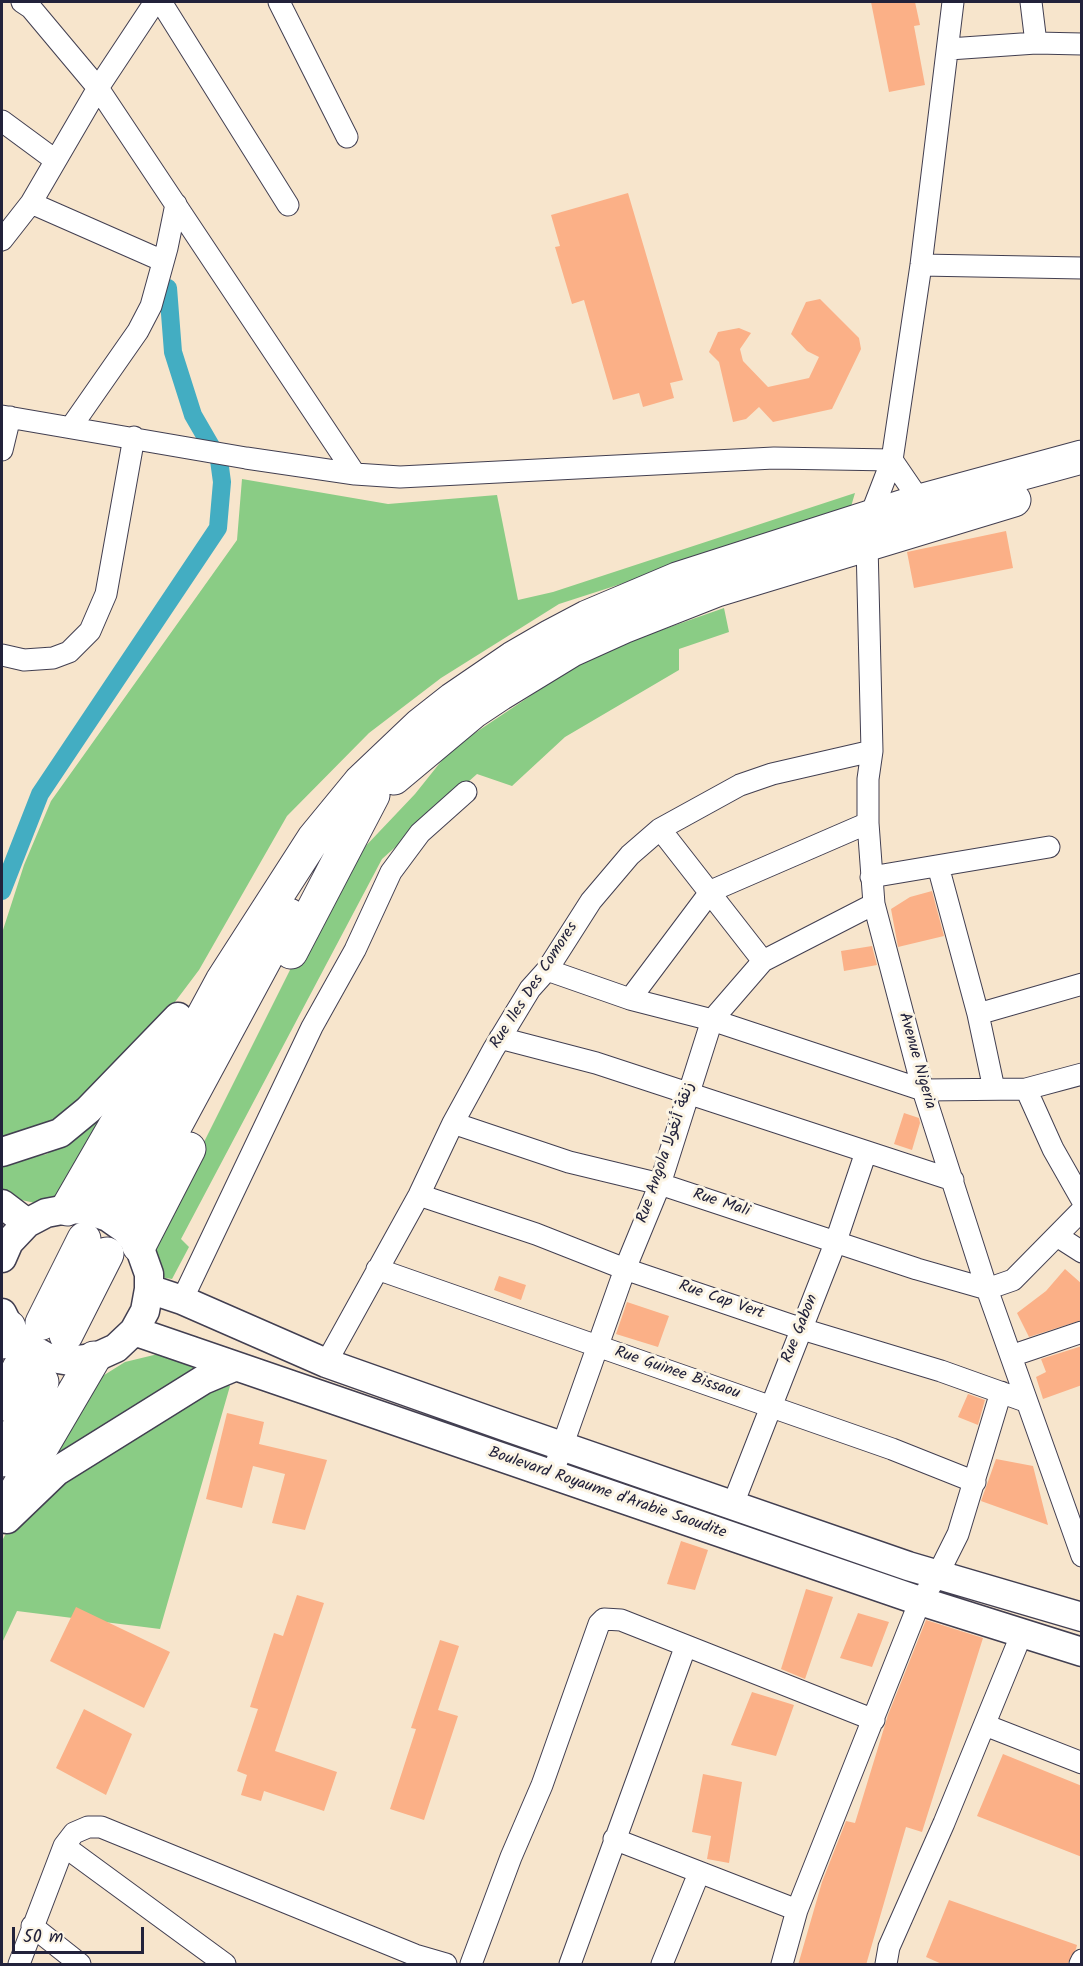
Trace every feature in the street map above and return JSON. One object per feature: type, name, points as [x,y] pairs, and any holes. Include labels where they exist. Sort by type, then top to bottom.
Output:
[{"type":"highway","points":[[1082,457],[920,501],[869,531],[622,627],[572,650],[473,712],[373,795],[337,838],[274,938],[120,1199],[222,981],[314,838],[360,782],[420,725],[480,679],[522,652],[587,617],[677,579],[869,531],[1082,479]]},
{"type":"highway","points":[[139,1246],[373,795]]},
{"type":"highway","points":[[67,1209],[178,1017],[252,896],[314,838]]},
{"type":"highway","points":[[54,1329],[96,1247]]},
{"type":"highway","points":[[2,1404],[14,1346]]},
{"type":"highway","points":[[2,1460],[14,1346]]},
{"type":"highway","points":[[2,1515],[94,1358]]},
{"type":"main road","points":[[2,1152],[60,1132],[88,1110],[178,1017]]},
{"type":"main road","points":[[2,1204],[27,1223]]},
{"type":"main road","points":[[2,1258],[9,1242],[27,1223],[46,1213],[67,1209],[88,1210],[108,1217],[125,1229],[139,1246],[148,1274],[149,1289],[145,1311],[134,1331],[116,1348],[94,1358],[70,1361],[46,1357],[25,1345],[14,1346]]},
{"type":"main road","name":"Boulevard Royaume d'Arabie Saoudite","points":[[149,1289],[182,1300],[326,1363],[938,1576],[1082,1617]]},
{"type":"main road","name":"Boulevard Royaume d'Arabie Saoudite","points":[[134,1331],[920,1601],[1082,1652]]},
{"type":"main road","points":[[2,1525],[57,1471],[203,1380],[236,1366]]},
{"type":"street","points":[[2,240],[31,203],[98,87],[155,2]]},
{"type":"street","points":[[161,2],[288,205]]},
{"type":"street","points":[[279,2],[347,137]]},
{"type":"street","points":[[869,531],[892,460],[921,265],[954,2]]},
{"type":"street","points":[[1031,2],[1036,43]]},
{"type":"street","points":[[30,4],[98,87],[355,474]]},
{"type":"street","points":[[949,49],[1036,43],[1082,44]]},
{"type":"street","points":[[2,121],[55,160]]},
{"type":"street","points":[[31,203],[163,261]]},
{"type":"street","points":[[71,427],[138,331],[151,306],[176,204]]},
{"type":"street","points":[[921,265],[1082,268]]},
{"type":"street","points":[[2,450],[6,417],[355,474],[424,477],[774,458],[892,460]]},
{"type":"street","points":[[2,655],[24,660],[53,658],[69,652],[90,631],[106,594],[134,437]]},
{"type":"street","points":[[892,460],[920,501]]},
{"type":"street","name":"Avenue Nigeria","points":[[869,531],[872,751],[868,779],[868,823],[874,904],[923,1090],[1025,1401],[1074,1511],[1082,1556]]},
{"type":"street","name":"Rue Iles Des Comores","points":[[326,1363],[419,1195],[453,1123],[500,1038],[530,989],[547,970],[591,901],[630,855],[660,829],[740,785],[772,774],[872,751]]},
{"type":"street","points":[[182,1300],[307,1038],[355,950],[392,872],[420,833],[466,792]]},
{"type":"street","points":[[630,999],[711,891],[868,823]]},
{"type":"street","points":[[660,829],[711,891],[763,961]]},
{"type":"street","points":[[871,877],[1049,847]]},
{"type":"street","points":[[938,866],[978,1014],[994,1089]]},
{"type":"street","name":"Rue Angola زنقة أنغولا","points":[[552,1475],[596,1346],[660,1184],[712,1020],[763,961],[874,904]]},
{"type":"street","points":[[547,970],[630,999],[712,1020],[923,1090],[1026,1089],[1082,1074]]},
{"type":"street","points":[[978,1014],[1082,984]]},
{"type":"street","points":[[500,1038],[596,1063],[953,1180]]},
{"type":"street","points":[[1026,1089],[1053,1149],[1082,1200]]},
{"type":"street","name":"Rue Mali","points":[[453,1123],[569,1162],[660,1184],[917,1269],[987,1289]]},
{"type":"street","name":"Rue Gabon","points":[[733,1504],[836,1241],[866,1152]]},
{"type":"street","name":"Rue Cap Vert","points":[[419,1195],[536,1234],[625,1269],[1025,1401]]},
{"type":"street","points":[[987,1289],[1013,1280],[1082,1210]]},
{"type":"street","points":[[1057,1236],[1082,1252]]},
{"type":"street","name":"Rue Guinee Bissaou","points":[[377,1269],[770,1406],[975,1482]]},
{"type":"street","points":[[1011,1356],[1082,1332]]},
{"type":"street","points":[[782,1965],[797,1910],[920,1601],[938,1576],[958,1534],[1001,1392]]},
{"type":"street","points":[[471,1965],[511,1857],[542,1785],[599,1624],[608,1618],[621,1620],[685,1648],[874,1720]]},
{"type":"street","points":[[893,1962],[889,1947],[985,1725],[1022,1633]]},
{"type":"street","points":[[570,1965],[685,1648]]},
{"type":"street","points":[[985,1725],[1082,1763]]},
{"type":"street","points":[[19,1965],[64,1846],[74,1833],[87,1827],[101,1827],[412,1960],[446,1965]]},
{"type":"street","points":[[614,1839],[797,1910]]},
{"type":"street","points":[[64,1846],[225,1965]]},
{"type":"street","points":[[662,1965],[699,1873]]},
{"type":"street","points":[[32,1926],[80,1965]]},
{"type":"street","points":[[1080,1965],[1082,1960]]},
{"type":"green space","points":[[242,479],[388,504],[497,495],[518,600],[553,592],[855,493],[850,510],[559,604],[441,678],[369,733],[287,816],[199,970],[126,1067],[55,1131],[2,1149],[2,933],[24,865],[51,801],[237,540]]},
{"type":"green space","points":[[724,608],[729,632],[679,649],[679,670],[565,737],[512,786],[477,774],[382,859],[181,1239],[189,1247],[172,1279],[160,1277],[153,1258],[167,1216],[316,918],[360,852],[415,794],[451,749],[593,654]]},
{"type":"green space","points":[[156,1051],[70,1194],[35,1203],[8,1197],[2,1192],[2,1164],[47,1154],[91,1118]]},
{"type":"green space","points":[[158,1354],[193,1365],[230,1386],[160,1629],[17,1611],[2,1643],[2,1541],[40,1467],[85,1387],[125,1362]]},
{"type":"building","points":[[871,2],[915,2],[920,25],[914,26],[925,85],[889,92]]},
{"type":"building","points":[[628,193],[683,380],[670,383],[674,398],[643,407],[639,393],[613,400],[584,300],[572,304],[555,247],[560,246],[551,215]]},
{"type":"building","points":[[820,299],[859,338],[861,349],[832,409],[773,422],[759,407],[746,419],[733,422],[719,362],[709,352],[718,332],[739,328],[751,333],[740,349],[743,361],[768,387],[809,378],[819,357],[807,351],[791,334],[806,302]]},
{"type":"building","points":[[1006,531],[1013,568],[914,588],[907,552]]},
{"type":"building","points":[[932,891],[944,936],[898,947],[891,909],[910,897]]},
{"type":"building","points":[[872,946],[877,965],[844,971],[841,951]]},
{"type":"building","points":[[904,1113],[919,1118],[920,1123],[912,1150],[894,1144]]},
{"type":"building","points":[[1065,1269],[1082,1284],[1082,1320],[1029,1337],[1017,1313],[1046,1291]]},
{"type":"building","points":[[499,1276],[526,1285],[521,1300],[494,1290]]},
{"type":"building","points":[[627,1302],[669,1316],[658,1347],[616,1334]]},
{"type":"building","points":[[1082,1346],[1082,1385],[1043,1399],[1036,1377],[1046,1372],[1041,1359]]},
{"type":"building","points":[[968,1394],[985,1400],[978,1425],[958,1417]]},
{"type":"building","points":[[227,1413],[264,1422],[259,1444],[327,1460],[305,1530],[272,1523],[285,1474],[253,1466],[242,1508],[206,1499]]},
{"type":"building","points":[[996,1459],[1033,1466],[1048,1525],[981,1501]]},
{"type":"building","points":[[681,1541],[708,1550],[695,1590],[667,1584]]},
{"type":"building","points":[[806,1589],[833,1597],[805,1679],[781,1669]]},
{"type":"building","points":[[297,1595],[324,1603],[275,1751],[337,1772],[324,1811],[264,1791],[261,1801],[241,1795],[247,1775],[237,1771],[258,1709],[250,1707],[274,1633],[283,1636]]},
{"type":"building","points":[[76,1607],[170,1652],[144,1708],[50,1661]]},
{"type":"building","points":[[858,1613],[889,1622],[872,1667],[840,1658]]},
{"type":"building","points":[[926,1620],[983,1638],[922,1832],[906,1827],[866,1965],[798,1965],[822,1882],[846,1821],[855,1823],[888,1715]]},
{"type":"building","points":[[440,1640],[459,1646],[438,1710],[458,1716],[424,1820],[390,1809],[416,1729],[411,1728]]},
{"type":"building","points":[[752,1692],[794,1705],[776,1756],[731,1745]]},
{"type":"building","points":[[84,1709],[132,1734],[106,1795],[56,1768]]},
{"type":"building","points":[[1003,1754],[1082,1786],[1082,1857],[977,1816]]},
{"type":"building","points":[[703,1774],[742,1782],[729,1863],[707,1859],[711,1836],[692,1832]]},
{"type":"building","points":[[949,1900],[1077,1945],[1076,1949],[1067,1965],[944,1965],[926,1957]]},
{"type":"waterway","points":[[2,891],[40,794],[218,528],[222,482],[219,460],[193,415],[173,352],[168,288]]}]
